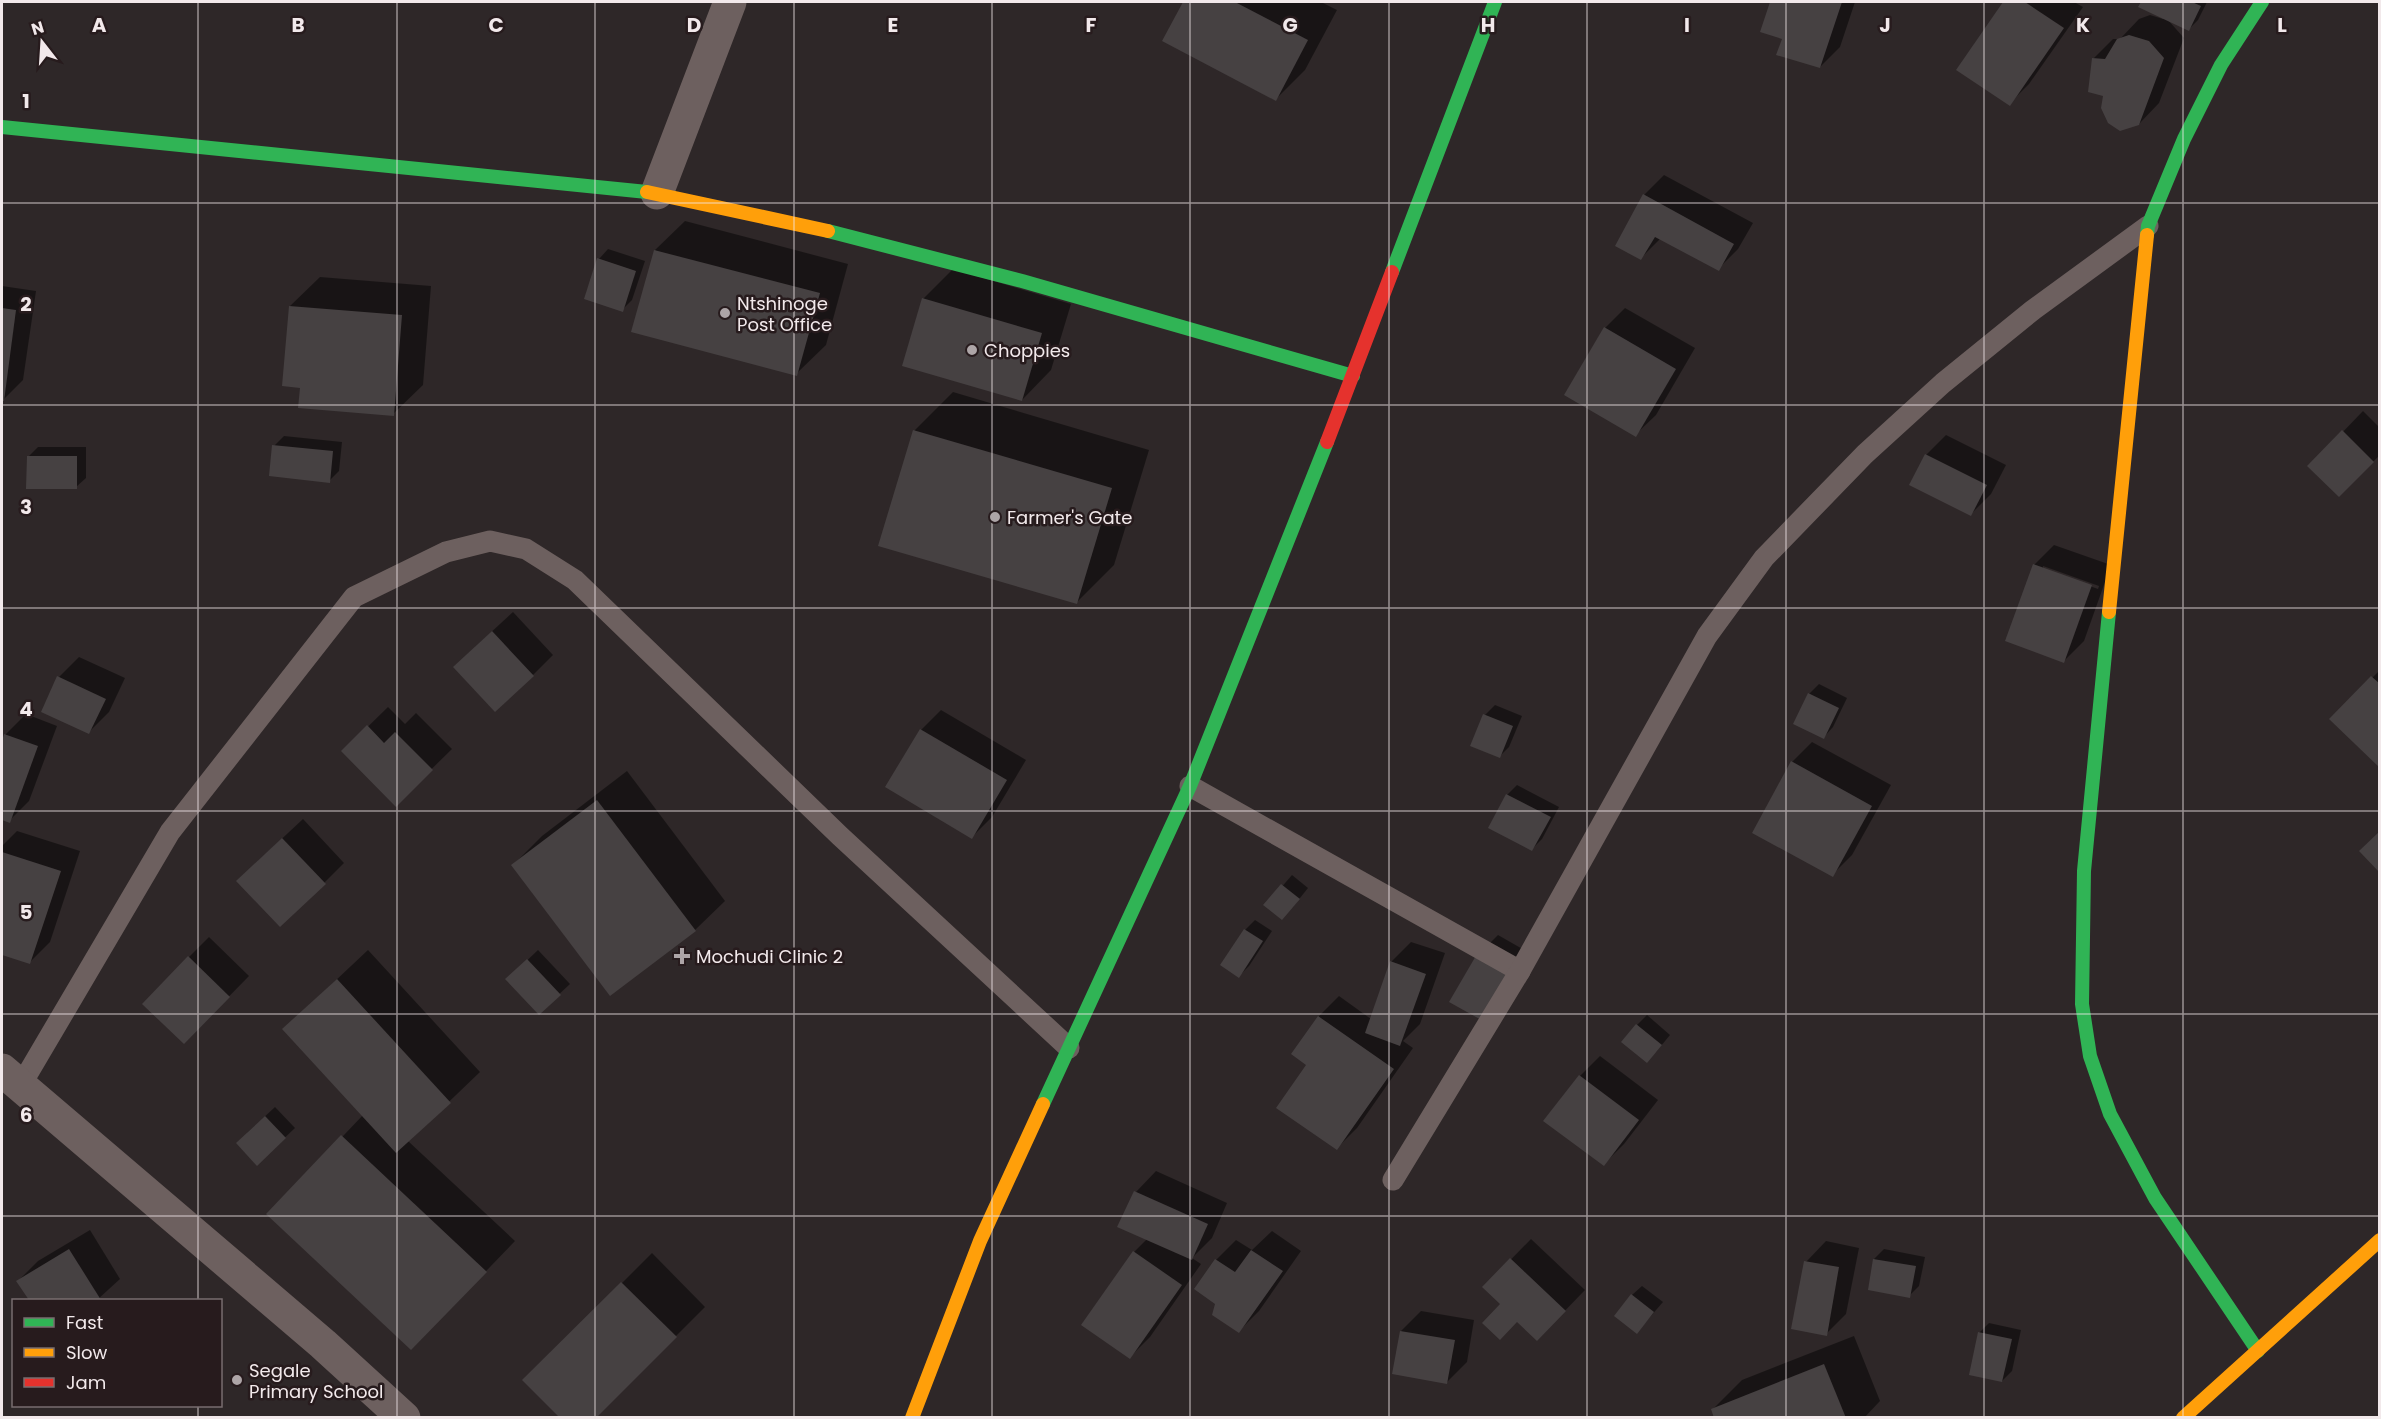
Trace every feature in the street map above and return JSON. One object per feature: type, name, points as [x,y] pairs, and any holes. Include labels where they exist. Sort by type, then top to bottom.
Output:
[{"type":"street","points":[[657,193],[730,2]]},
{"type":"street","points":[[912,1418],[980,1241],[1190,786],[1353,376],[1495,2]]},
{"type":"street","points":[[2258,1351],[2154,1198],[2110,1114],[2090,1056],[2082,1004],[2084,871],[2132,368],[2148,226],[2184,139],[2221,65],[2262,2]]},
{"type":"street","points":[[2,127],[657,193],[816,228],[1022,281],[1353,376]]},
{"type":"street","points":[[11,1077],[323,1344],[404,1418]]},
{"type":"street","points":[[2183,1418],[2379,1240]]},
{"type":"lane","points":[[1393,1180],[1520,971],[1707,636],[1764,558],[1865,454],[1943,383],[2033,310],[2148,226]]},
{"type":"lane","points":[[11,1077],[170,832],[354,597],[446,552],[490,541],[526,549],[575,580],[840,836],[1069,1048]]},
{"type":"lane","points":[[1190,786],[1520,971]]},
{"type":"building","points":[[1183,2],[1235,2],[1308,40],[1276,101],[1162,41]]},
{"type":"building","points":[[1770,2],[1842,2],[1820,68],[1776,55],[1782,39],[1760,32]]},
{"type":"building","points":[[2003,2],[2025,2],[2064,28],[2010,106],[1956,70]]},
{"type":"building","points":[[2141,2],[2192,2],[2201,6],[2189,31],[2138,7]]},
{"type":"building","points":[[2129,35],[2149,41],[2164,58],[2139,125],[2120,131],[2108,123],[2101,108],[2103,96],[2088,92],[2092,58],[2105,59],[2117,39]]},
{"type":"building","points":[[1643,194],[1734,244],[1719,271],[1655,237],[1641,260],[1615,246]]},
{"type":"building","name":"Ntshinoge Post Office","points":[[654,250],[820,293],[797,376],[631,332]]},
{"type":"building","points":[[597,258],[636,271],[623,312],[584,299]]},
{"type":"building","name":"Choppies","points":[[922,298],[1042,333],[1022,401],[902,366]]},
{"type":"building","points":[[289,306],[402,315],[394,416],[298,408],[300,388],[282,386]]},
{"type":"building","points":[[2,308],[16,310],[4,401],[2,401]]},
{"type":"building","points":[[1604,327],[1676,369],[1636,437],[1564,395]]},
{"type":"building","name":"Farmer's Gate","points":[[913,430],[1112,488],[1077,604],[878,546]]},
{"type":"building","points":[[2342,430],[2374,462],[2339,497],[2307,466]]},
{"type":"building","points":[[272,445],[333,451],[330,483],[269,476]]},
{"type":"building","points":[[1925,454],[1987,485],[1971,516],[1909,485]]},
{"type":"building","points":[[27,456],[77,456],[77,489],[26,489]]},
{"type":"building","points":[[2033,564],[2092,585],[2064,663],[2005,641]]},
{"type":"building","points":[[492,631],[534,676],[495,712],[453,667]]},
{"type":"building","points":[[57,676],[106,699],[89,734],[41,712]]},
{"type":"building","points":[[2371,676],[2380,684],[2380,768],[2329,719]]},
{"type":"building","points":[[1808,693],[1839,708],[1824,739],[1793,724]]},
{"type":"building","points":[[1483,714],[1513,726],[1500,758],[1470,746]]},
{"type":"building","points":[[367,725],[384,743],[395,732],[433,770],[396,807],[341,751]]},
{"type":"building","points":[[920,729],[1007,780],[972,839],[885,787]]},
{"type":"building","points":[[4,734],[38,746],[10,823],[2,820],[2,741]]},
{"type":"building","points":[[1791,761],[1872,806],[1833,877],[1752,833]]},
{"type":"building","points":[[1506,794],[1551,817],[1532,851],[1488,828]]},
{"type":"building","points":[[597,800],[696,931],[610,996],[511,865]]},
{"type":"building","points":[[2380,831],[2380,873],[2359,851]]},
{"type":"building","points":[[282,838],[326,884],[280,927],[236,881]]},
{"type":"building","points":[[2,852],[61,871],[30,964],[2,955]]},
{"type":"building","points":[[1281,884],[1300,899],[1282,920],[1263,905]]},
{"type":"building","points":[[1244,929],[1263,941],[1239,978],[1220,965]]},
{"type":"building","points":[[1477,954],[1512,974],[1485,1022],[1449,1002]]},
{"type":"building","points":[[188,956],[230,997],[184,1044],[142,1004]]},
{"type":"building","points":[[527,959],[561,995],[539,1015],[505,979]]},
{"type":"building","points":[[1390,961],[1426,974],[1400,1046],[1365,1033]]},
{"type":"building","points":[[337,979],[451,1103],[396,1153],[282,1029]]},
{"type":"building","points":[[1318,1016],[1394,1069],[1337,1150],[1276,1108],[1306,1065],[1291,1054]]},
{"type":"building","points":[[1636,1024],[1662,1045],[1647,1063],[1621,1042]]},
{"type":"building","points":[[1579,1075],[1639,1120],[1604,1166],[1543,1121]]},
{"type":"building","points":[[265,1116],[286,1138],[257,1166],[236,1143]]},
{"type":"building","points":[[341,1135],[487,1272],[411,1350],[266,1214]]},
{"type":"building","points":[[1134,1191],[1208,1224],[1192,1260],[1117,1227]]},
{"type":"building","points":[[69,1249],[100,1299],[28,1299],[16,1281]]},
{"type":"building","points":[[1251,1250],[1283,1271],[1239,1333],[1212,1315],[1215,1304],[1194,1289],[1215,1259],[1235,1272]]},
{"type":"building","points":[[1133,1251],[1182,1285],[1130,1359],[1081,1325]]},
{"type":"building","points":[[1510,1258],[1566,1311],[1537,1341],[1517,1322],[1500,1340],[1482,1323],[1500,1304],[1482,1287]]},
{"type":"building","points":[[1873,1259],[1916,1266],[1910,1298],[1868,1290]]},
{"type":"building","points":[[1804,1261],[1839,1267],[1827,1336],[1791,1329]]},
{"type":"building","points":[[621,1282],[677,1337],[596,1418],[560,1418],[522,1380]]},
{"type":"building","points":[[1631,1294],[1654,1312],[1637,1334],[1614,1316]]},
{"type":"building","points":[[1400,1331],[1455,1340],[1447,1384],[1392,1374]]},
{"type":"building","points":[[1978,1332],[2012,1339],[2002,1382],[1969,1375]]},
{"type":"building","points":[[1824,1364],[1846,1418],[1714,1418],[1711,1409]]},
{"type":"traffic: fast","points":[[1392,272],[1495,2]]},
{"type":"traffic: fast","points":[[2147,235],[2148,226],[2184,139],[2221,65],[2262,2]]},
{"type":"traffic: fast","points":[[2,127],[647,192]]},
{"type":"traffic: fast","points":[[828,231],[1022,281],[1353,376]]},
{"type":"traffic: fast","points":[[1043,1104],[1190,786],[1327,442]]},
{"type":"traffic: fast","points":[[2109,612],[2084,871],[2082,1004],[2090,1056],[2110,1114],[2155,1198],[2258,1351]]},
{"type":"traffic: slow","points":[[647,192],[828,231]]},
{"type":"traffic: slow","points":[[2109,612],[2147,235]]},
{"type":"traffic: slow","points":[[912,1418],[980,1241],[1043,1104]]},
{"type":"traffic: slow","points":[[2183,1418],[2380,1240]]},
{"type":"traffic: jam","points":[[1327,442],[1392,272]]},
{"type":"place","name":"Ntshinoge Post Office","points":[[725,313]]},
{"type":"place","name":"Choppies","points":[[972,350]]},
{"type":"place","name":"Farmer's Gate","points":[[995,517]]},
{"type":"place","name":"Mochudi Clinic 2","points":[[682,956]]},
{"type":"place","name":"Segale Primary School","points":[[237,1380]]}]
